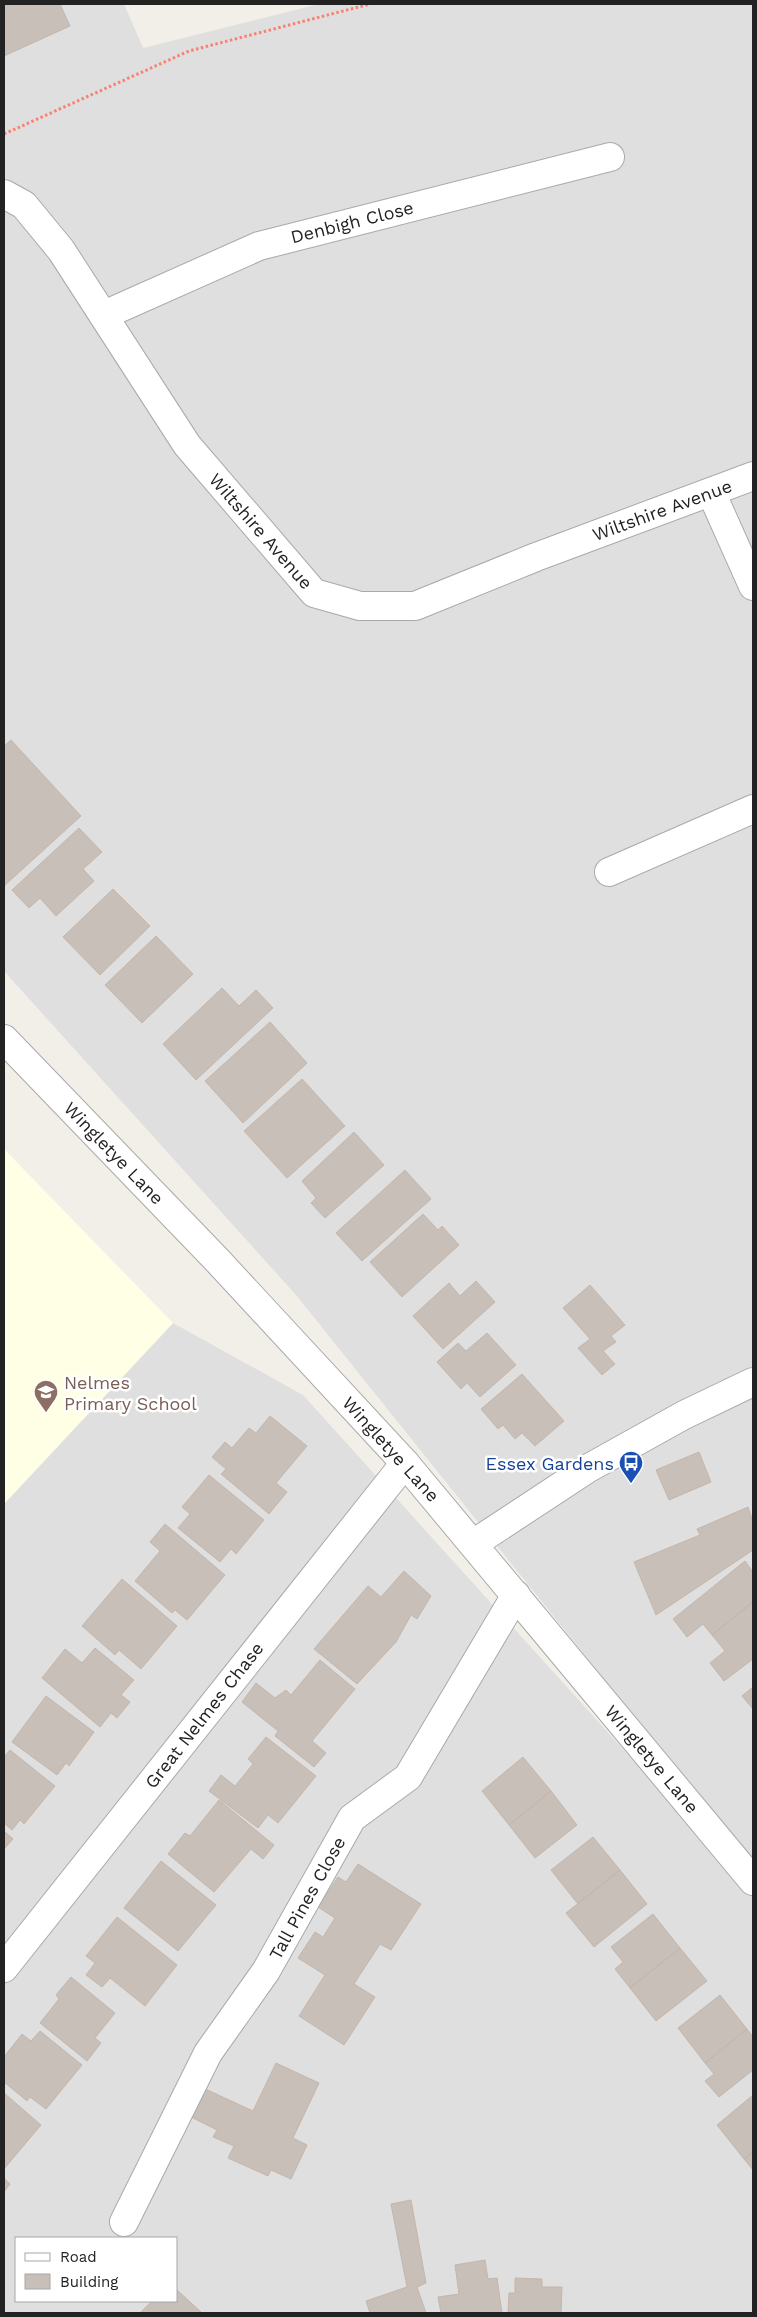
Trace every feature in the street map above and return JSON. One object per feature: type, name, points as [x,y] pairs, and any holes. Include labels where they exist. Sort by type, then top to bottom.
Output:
[{"type":"street","name":"Denbigh Close","points":[[104,315],[258,246],[610,157]]},
{"type":"street","name":"Wiltshire Avenue","points":[[4,194],[24,205],[61,250],[187,445],[314,592],[360,606],[414,606],[536,557],[753,476]]},
{"type":"street","points":[[712,492],[753,586]]},
{"type":"street","points":[[609,872],[753,809]]},
{"type":"street","name":"Wingletye Lane","points":[[4,1039],[217,1260],[405,1463],[753,1881]]},
{"type":"street","points":[[473,1544],[587,1469],[684,1415],[753,1382]]},
{"type":"street","name":"Great Nelmes Chase","points":[[4,1968],[405,1463]]},
{"type":"street","name":"Tall Pines Close","points":[[124,2222],[208,2053],[266,1971],[352,1818],[408,1777],[516,1594]]},
{"type":"path","points":[[4,134],[190,51],[370,4]]},
{"type":"shaded area","points":[[4,4],[124,4],[143,48],[319,4],[753,4],[753,1865],[296,1295],[4,971]]},
{"type":"shaded area","name":"Nelmes Primary School","points":[[4,1149],[173,1323],[4,1504]]},
{"type":"shaded area","points":[[173,1323],[303,1395],[753,1893],[753,2313],[4,2313],[4,1504]]},
{"type":"building","points":[[4,4],[60,4],[70,26],[4,56]]},
{"type":"building","points":[[11,740],[81,816],[4,886],[4,746]]},
{"type":"building","points":[[79,828],[102,852],[83,869],[94,881],[56,916],[40,898],[29,908],[12,890]]},
{"type":"building","points":[[113,889],[150,926],[100,975],[63,937]]},
{"type":"building","points":[[156,936],[193,974],[142,1023],[105,985]]},
{"type":"building","points":[[222,988],[239,1006],[256,990],[273,1008],[196,1080],[163,1044]]},
{"type":"building","points":[[270,1022],[307,1063],[243,1123],[205,1081]]},
{"type":"building","points":[[302,1079],[345,1126],[287,1178],[244,1131]]},
{"type":"building","points":[[354,1132],[384,1165],[325,1218],[311,1203],[316,1198],[302,1181]]},
{"type":"building","points":[[405,1170],[431,1199],[362,1261],[336,1233]]},
{"type":"building","points":[[423,1214],[438,1230],[442,1226],[459,1245],[402,1297],[370,1262]]},
{"type":"building","points":[[476,1281],[495,1302],[443,1349],[413,1316],[449,1283],[460,1296]]},
{"type":"building","points":[[590,1285],[625,1325],[611,1336],[616,1342],[603,1351],[615,1364],[602,1375],[578,1348],[590,1339],[563,1308]]},
{"type":"building","points":[[487,1333],[516,1365],[480,1397],[467,1383],[461,1389],[437,1362],[458,1343],[466,1351]]},
{"type":"building","points":[[522,1374],[564,1421],[535,1446],[522,1433],[515,1439],[503,1425],[498,1429],[481,1409]]},
{"type":"building","points":[[270,1416],[307,1446],[276,1483],[287,1492],[269,1514],[221,1474],[226,1469],[212,1457],[225,1442],[232,1448],[249,1428],[256,1433]]},
{"type":"building","points":[[699,1452],[711,1482],[669,1500],[656,1470]]},
{"type":"building","points":[[209,1475],[264,1520],[236,1554],[231,1549],[220,1562],[178,1528],[190,1514],[182,1507]]},
{"type":"building","points":[[748,1507],[753,1522],[753,1550],[656,1615],[634,1562],[700,1535],[697,1529]]},
{"type":"building","points":[[165,1524],[225,1575],[187,1620],[175,1610],[172,1613],[135,1581],[160,1551],[150,1542]]},
{"type":"building","points":[[745,1561],[753,1572],[753,1602],[712,1635],[703,1624],[687,1637],[673,1619]]},
{"type":"building","points":[[404,1571],[431,1596],[417,1619],[411,1615],[396,1642],[357,1684],[314,1649],[368,1586],[381,1597]]},
{"type":"building","points":[[122,1579],[177,1626],[141,1669],[119,1650],[115,1655],[82,1626]]},
{"type":"building","points":[[753,1602],[753,1659],[724,1681],[710,1663],[725,1651],[712,1635]]},
{"type":"building","points":[[95,1648],[134,1680],[121,1695],[130,1702],[117,1718],[111,1713],[100,1727],[42,1678],[65,1649],[82,1663]]},
{"type":"building","points":[[320,1660],[355,1689],[312,1741],[326,1753],[314,1767],[275,1736],[278,1731],[242,1702],[256,1683],[275,1698],[286,1690],[291,1695]]},
{"type":"building","points":[[753,1687],[753,1709],[742,1696]]},
{"type":"building","points":[[46,1696],[94,1732],[69,1766],[66,1763],[57,1775],[12,1742]]},
{"type":"building","points":[[266,1737],[316,1776],[278,1823],[268,1815],[258,1828],[209,1791],[221,1775],[235,1786],[253,1764],[248,1759]]},
{"type":"building","points":[[10,1750],[55,1786],[24,1824],[20,1820],[12,1830],[4,1823],[4,1757]]},
{"type":"building","points":[[523,1757],[551,1791],[509,1825],[482,1791]]},
{"type":"building","points":[[551,1791],[577,1825],[535,1858],[509,1825]]},
{"type":"building","points":[[219,1800],[274,1845],[263,1859],[251,1849],[214,1892],[168,1854],[185,1833],[190,1836]]},
{"type":"building","points":[[4,1831],[13,1839],[4,1849]]},
{"type":"building","points":[[593,1837],[620,1870],[578,1904],[551,1870]]},
{"type":"building","points":[[161,1861],[216,1905],[178,1951],[124,1908]]},
{"type":"building","points":[[358,1864],[421,1904],[391,1950],[380,1944],[354,1984],[375,1997],[344,2045],[299,2016],[325,1975],[298,1958],[315,1932],[323,1937],[335,1918],[318,1907],[338,1877],[346,1882]]},
{"type":"building","points":[[620,1870],[647,1904],[594,1947],[566,1913]]},
{"type":"building","points":[[653,1914],[680,1948],[630,1988],[615,1969],[623,1962],[611,1947]]},
{"type":"building","points":[[117,1917],[177,1965],[145,2006],[110,1978],[102,1987],[86,1975],[95,1963],[86,1956]]},
{"type":"building","points":[[680,1948],[707,1981],[656,2021],[630,1988]]},
{"type":"building","points":[[71,1977],[115,2013],[95,2038],[101,2043],[87,2061],[40,2023],[59,1999],[56,1995]]},
{"type":"building","points":[[720,1995],[747,2029],[705,2063],[678,2028]]},
{"type":"building","points":[[747,2029],[753,2037],[753,2070],[719,2097],[705,2081],[714,2074],[705,2063]]},
{"type":"building","points":[[40,2031],[82,2065],[46,2109],[30,2097],[27,2101],[4,2082],[4,2057],[22,2034],[31,2041]]},
{"type":"building","points":[[276,2063],[319,2083],[293,2138],[307,2145],[291,2179],[271,2170],[268,2176],[228,2158],[234,2146],[213,2137],[217,2130],[189,2116],[203,2088],[253,2111]]},
{"type":"building","points":[[4,2093],[41,2125],[4,2169]]},
{"type":"building","points":[[753,2095],[753,2152],[744,2159],[717,2125]]},
{"type":"building","points":[[753,2152],[753,2170],[744,2159]]},
{"type":"building","points":[[4,2178],[10,2184],[4,2192]]},
{"type":"building","points":[[411,2200],[426,2283],[417,2287],[426,2313],[370,2313],[366,2301],[407,2287],[391,2204]]},
{"type":"building","points":[[485,2260],[488,2279],[497,2278],[502,2313],[441,2313],[438,2297],[459,2294],[455,2265]]},
{"type":"building","points":[[515,2278],[542,2279],[542,2287],[562,2287],[561,2313],[508,2313],[509,2293],[515,2293]]},
{"type":"building","points":[[178,2291],[202,2313],[140,2313],[151,2302],[178,2302]]},
{"type":"place","name":"Nelmes Primary School","points":[[46,1413]]},
{"type":"place","name":"Essex Gardens","points":[[631,1484]]}]
